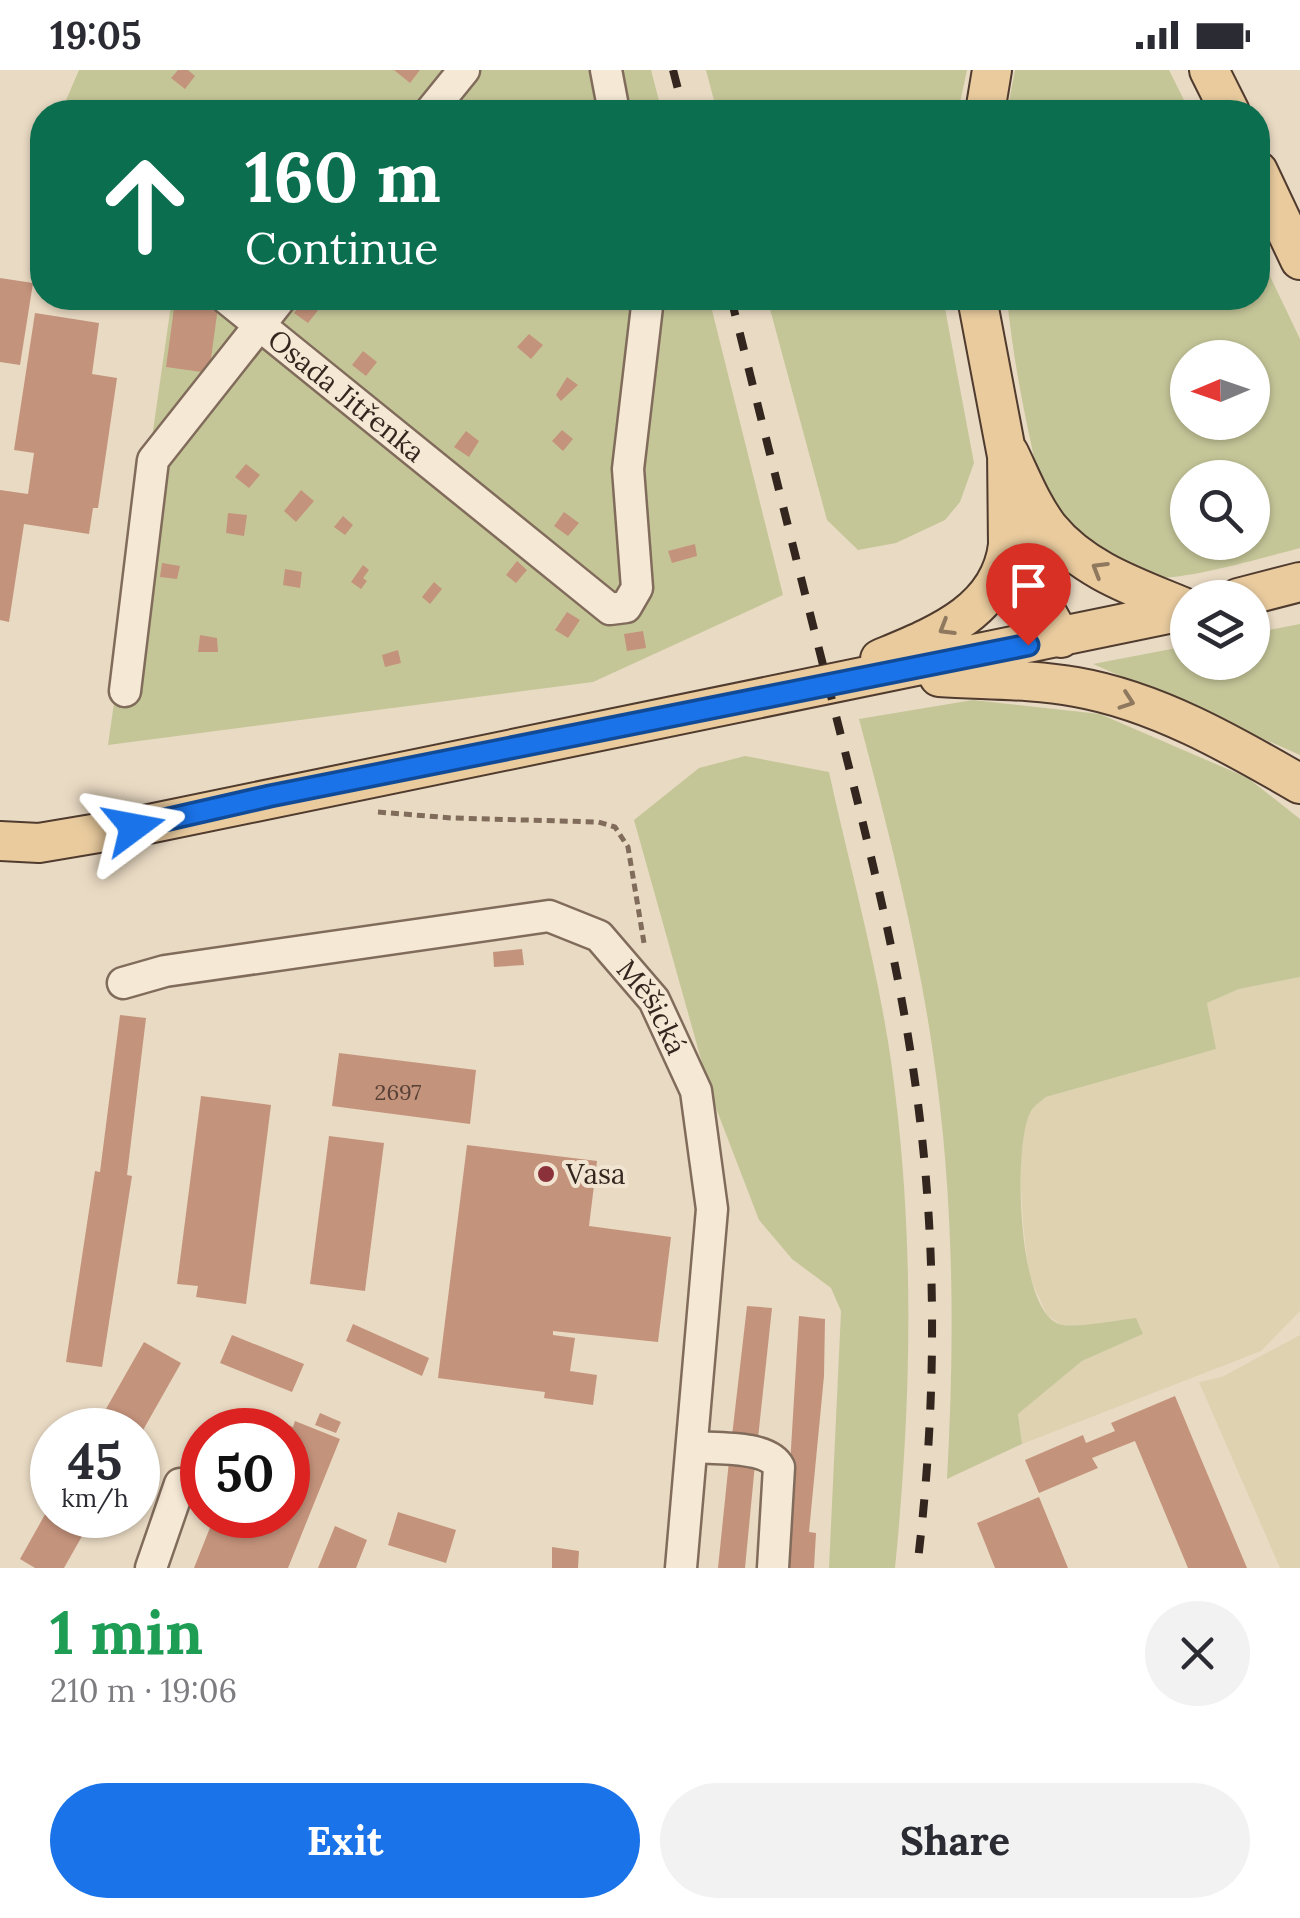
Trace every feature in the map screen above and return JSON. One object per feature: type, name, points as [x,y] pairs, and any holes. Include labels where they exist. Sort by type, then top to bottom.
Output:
[{"type":"main road","points":[[987,100],[992,70]]},
{"type":"main road","points":[[1209,70],[1224,100]]},
{"type":"main road","points":[[1270,197],[1300,260]]},
{"type":"main road","points":[[1270,239],[1300,283]]},
{"type":"main road","points":[[980,310],[1026,568],[1062,638]]},
{"type":"main road","points":[[988,310],[988,343]]},
{"type":"main road","points":[[1008,451],[1044,519],[1070,548],[1112,577],[1170,602]]},
{"type":"main road","points":[[803,690],[942,632],[972,611],[994,588],[1008,545],[1008,451]]},
{"type":"main road","points":[[1270,590],[1300,582]]},
{"type":"main road","points":[[0,840],[39,843],[134,827],[1170,614]]},
{"type":"main road","points":[[892,673],[1051,683],[1108,694],[1196,728],[1300,784]]},
{"type":"main road","points":[[0,870],[39,843]]},
{"type":"street","points":[[440,100],[464,70]]},
{"type":"street","points":[[606,70],[612,100]]},
{"type":"street","points":[[241,310],[260,325],[272,310]]},
{"type":"street","name":"Osada Jitřenka","points":[[125,692],[153,460],[260,325],[610,610],[626,607],[637,588],[628,469],[647,310]]},
{"type":"street","name":"Měšická","points":[[123,982],[165,971],[549,916],[599,936],[654,1000],[696,1091],[712,1209],[681,1568]]},
{"type":"street","points":[[692,1447],[761,1453],[775,1459],[778,1467],[773,1568]]},
{"type":"street","points":[[152,1568],[180,1484]]},
{"type":"path","points":[[376,812],[598,822],[615,827],[628,847],[644,943]]},
{"type":"shaded area","points":[[1300,977],[1300,1311],[1261,1351],[1022,1444],[1018,1414],[1082,1361],[1143,1334],[1061,1325],[1047,1315],[1029,1276],[1023,1223],[1020,1170],[1024,1128],[1031,1108],[1046,1097],[1215,1049],[1207,1003],[1239,989]]},
{"type":"shaded area","points":[[1300,1335],[1300,1568],[1280,1568],[1199,1382],[1222,1377]]},
{"type":"green space","points":[[79,70],[651,70],[659,100],[66,100]]},
{"type":"green space","points":[[706,70],[967,70],[961,100],[714,100]]},
{"type":"green space","points":[[1015,70],[1169,70],[1184,100],[1009,100]]},
{"type":"green space","points":[[1270,276],[1300,339],[1300,548],[1270,556],[1270,460],[1170,460],[1170,560],[1255,560],[1170,577],[1158,577],[1126,565],[1093,545],[1052,506],[1036,471],[1009,310],[1270,310]]},
{"type":"green space","points":[[170,310],[712,310],[783,595],[593,682],[108,745]]},
{"type":"green space","points":[[770,310],[945,310],[974,463],[960,502],[945,520],[896,543],[858,550],[827,520]]},
{"type":"green space","points":[[1300,624],[1300,755],[1093,664],[1170,649],[1170,680],[1270,680],[1270,630]]},
{"type":"green space","points":[[973,700],[1100,714],[1248,778],[1300,819],[1300,977],[1239,989],[1207,1003],[1216,1049],[1046,1097],[1031,1111],[1021,1159],[1022,1226],[1034,1290],[1045,1312],[1066,1325],[1136,1318],[1143,1334],[1082,1361],[1018,1414],[1022,1444],[947,1479],[951,1266],[940,1106],[910,927],[859,719]]},
{"type":"green space","points":[[745,756],[829,772],[885,1025],[899,1124],[907,1251],[908,1378],[895,1568],[829,1568],[841,1311],[831,1288],[792,1259],[759,1220],[711,1095],[634,820],[699,768]]},
{"type":"building","points":[[178,70],[188,70],[195,76],[185,89],[171,78]]},
{"type":"building","points":[[394,70],[420,70],[410,83]]},
{"type":"building","points":[[0,278],[30,283],[20,365],[0,362]]},
{"type":"building","points":[[174,310],[218,310],[209,373],[166,367]]},
{"type":"building","points":[[296,310],[318,310],[308,323],[294,313]]},
{"type":"building","points":[[35,313],[99,323],[92,374],[117,378],[98,508],[93,508],[89,534],[24,524],[9,622],[0,620],[0,490],[28,494],[34,453],[14,450]]},
{"type":"building","points":[[529,334],[543,345],[531,359],[517,347]]},
{"type":"building","points":[[363,351],[377,362],[366,376],[352,365]]},
{"type":"building","points":[[567,377],[578,385],[561,401],[556,395]]},
{"type":"building","points":[[562,430],[573,439],[563,451],[552,441]]},
{"type":"building","points":[[466,431],[479,441],[469,457],[454,447]]},
{"type":"building","points":[[246,464],[260,475],[249,488],[235,477]]},
{"type":"building","points":[[301,490],[314,501],[296,522],[284,511]]},
{"type":"building","points":[[564,512],[579,523],[568,536],[554,526]]},
{"type":"building","points":[[228,513],[247,515],[244,536],[226,533]]},
{"type":"building","points":[[343,516],[353,525],[345,535],[334,527]]},
{"type":"building","points":[[695,544],[697,556],[672,563],[668,551]]},
{"type":"building","points":[[517,561],[527,570],[516,583],[506,575]]},
{"type":"building","points":[[162,563],[180,566],[177,579],[160,577]]},
{"type":"building","points":[[363,565],[369,570],[361,589],[351,582]]},
{"type":"building","points":[[285,569],[302,572],[300,588],[283,585]]},
{"type":"building","points":[[434,582],[442,589],[430,604],[422,597]]},
{"type":"building","points":[[567,612],[580,620],[568,638],[555,630]]},
{"type":"building","points":[[643,631],[646,648],[627,651],[624,634]]},
{"type":"building","points":[[200,635],[217,638],[218,652],[198,652]]},
{"type":"building","points":[[398,650],[401,663],[385,667],[382,655]]},
{"type":"building","points":[[522,949],[524,965],[494,967],[493,952]]},
{"type":"building","points":[[120,1015],[146,1018],[127,1175],[132,1176],[102,1367],[66,1362],[95,1171],[100,1172]]},
{"type":"building","points":[[339,1053],[476,1070],[470,1124],[332,1106]]},
{"type":"building","points":[[201,1096],[271,1105],[246,1304],[196,1297],[198,1286],[177,1284]]},
{"type":"building","points":[[329,1136],[384,1143],[365,1291],[310,1284]]},
{"type":"building","points":[[467,1145],[597,1161],[589,1226],[671,1237],[658,1342],[553,1331],[553,1335],[575,1338],[570,1371],[597,1375],[593,1405],[544,1398],[545,1392],[438,1378]]},
{"type":"building","points":[[747,1306],[772,1308],[758,1438],[732,1436]]},
{"type":"building","points":[[799,1316],[825,1319],[824,1376],[809,1532],[816,1533],[814,1568],[788,1568]]},
{"type":"building","points":[[353,1324],[429,1358],[422,1376],[346,1341]]},
{"type":"building","points":[[232,1335],[304,1364],[292,1392],[220,1363]]},
{"type":"building","points":[[144,1342],[181,1363],[156,1408],[106,1408]]},
{"type":"building","points":[[1175,1396],[1247,1568],[1188,1568],[1135,1441],[1092,1458],[1098,1468],[1039,1493],[1025,1460],[1083,1435],[1086,1443],[1115,1431],[1111,1423]]},
{"type":"building","points":[[320,1413],[341,1422],[336,1433],[315,1425]]},
{"type":"building","points":[[310,1427],[340,1439],[310,1513]]},
{"type":"building","points":[[729,1461],[755,1464],[745,1568],[718,1568]]},
{"type":"building","points":[[1039,1497],[1068,1568],[995,1568],[977,1523]]},
{"type":"building","points":[[398,1512],[456,1530],[446,1563],[388,1545]]},
{"type":"building","points":[[335,1526],[367,1540],[356,1568],[318,1568]]},
{"type":"building","points":[[32,1538],[81,1538],[64,1568],[35,1568],[20,1559]]},
{"type":"building","points":[[206,1538],[300,1538],[288,1568],[194,1568]]},
{"type":"building","points":[[552,1547],[579,1551],[578,1568],[552,1568]]},
{"type":"railway","points":[[673,70],[681,100]]},
{"type":"railway","points":[[734,310],[866,837],[911,1055],[926,1183],[932,1311],[929,1440],[917,1568]]},
{"type":"place","name":"Vasa","points":[[546,1174]]},
{"type":"route","points":[[134,827],[270,796],[1028,645]]}]
